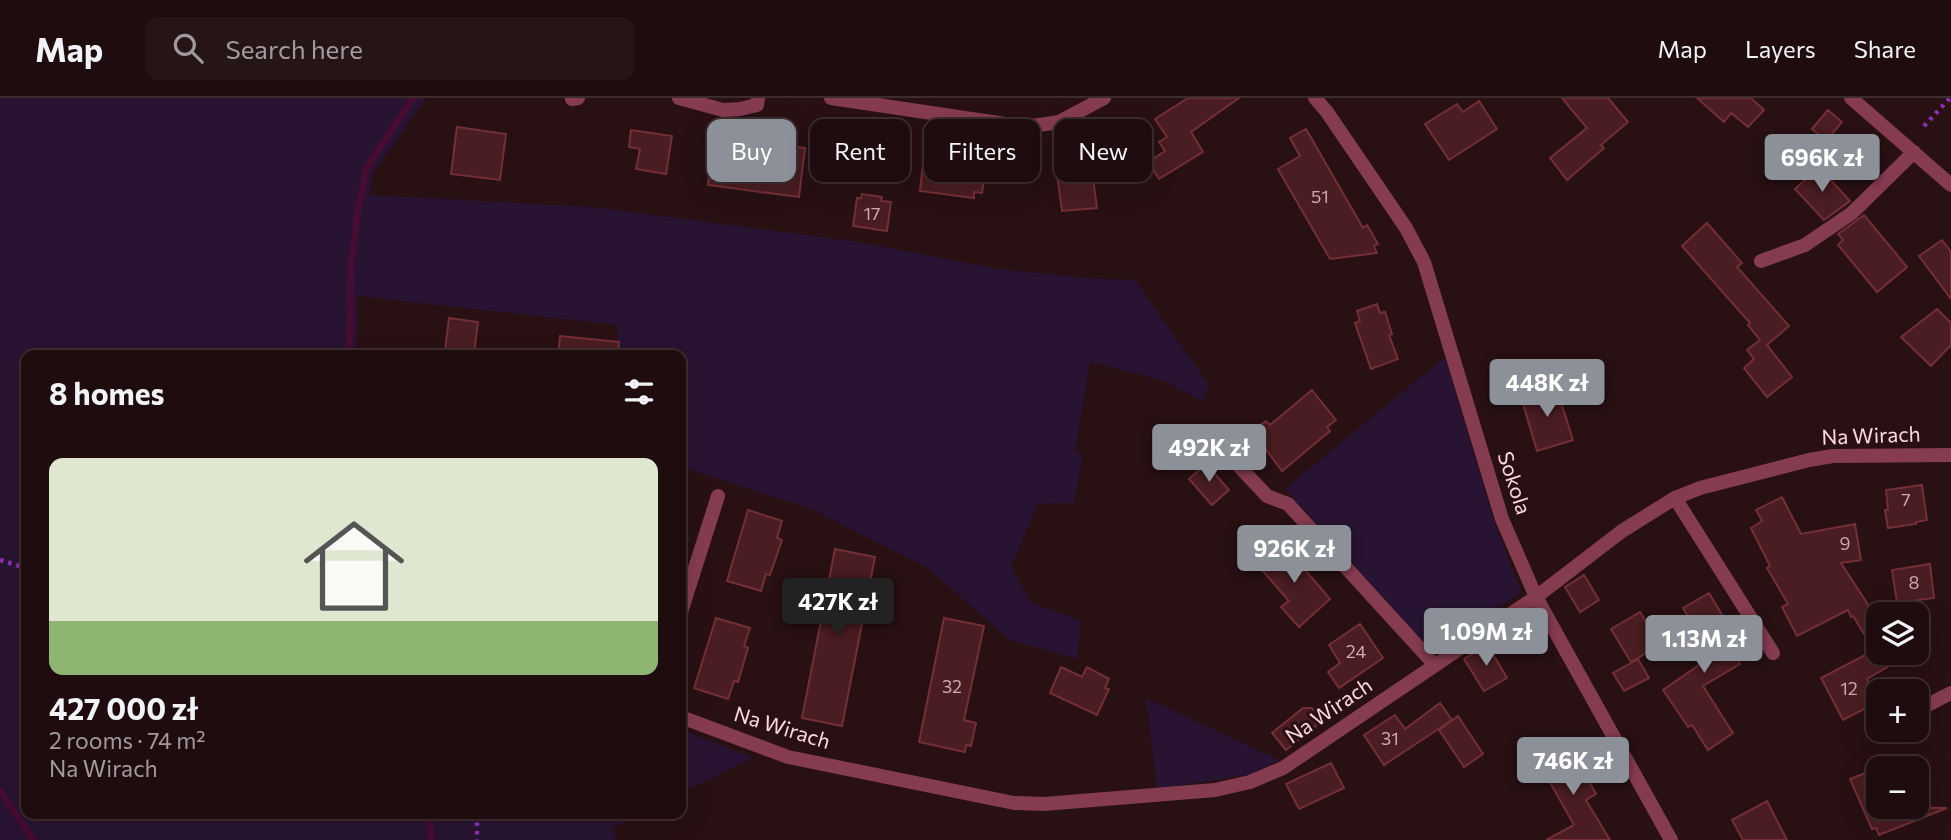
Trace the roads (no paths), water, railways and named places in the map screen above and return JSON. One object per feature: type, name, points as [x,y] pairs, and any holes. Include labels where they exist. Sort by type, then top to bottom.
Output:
[{"type":"street","points":[[572,99],[578,98]]},
{"type":"street","points":[[679,98],[723,110],[757,105],[758,98]]},
{"type":"street","points":[[831,98],[1027,127],[1059,122],[1104,98]]},
{"type":"street","name":"Sokola","points":[[1315,98],[1406,228],[1424,262],[1502,519],[1536,597],[1671,840]]},
{"type":"street","points":[[1851,98],[1951,185]]},
{"type":"street","points":[[1761,261],[1805,245],[1852,213],[1914,152]]},
{"type":"street","points":[[1217,443],[1267,496],[1288,504],[1435,664]]},
{"type":"street","name":"Na Wirach","points":[[686,719],[788,757],[1014,803],[1044,804],[1215,790],[1250,782],[1283,768],[1536,597],[1622,531],[1675,498],[1700,488],[1833,456],[1951,455]]},
{"type":"street","points":[[686,596],[718,496]]},
{"type":"street","points":[[1675,498],[1773,653]]},
{"type":"street","points":[[1929,704],[1951,693]]},
{"type":"waterway","points":[[350,350],[351,264],[367,167],[413,98]]},
{"type":"waterway","points":[[0,791],[33,840]]},
{"type":"waterway","points":[[430,819],[431,840]]}]
